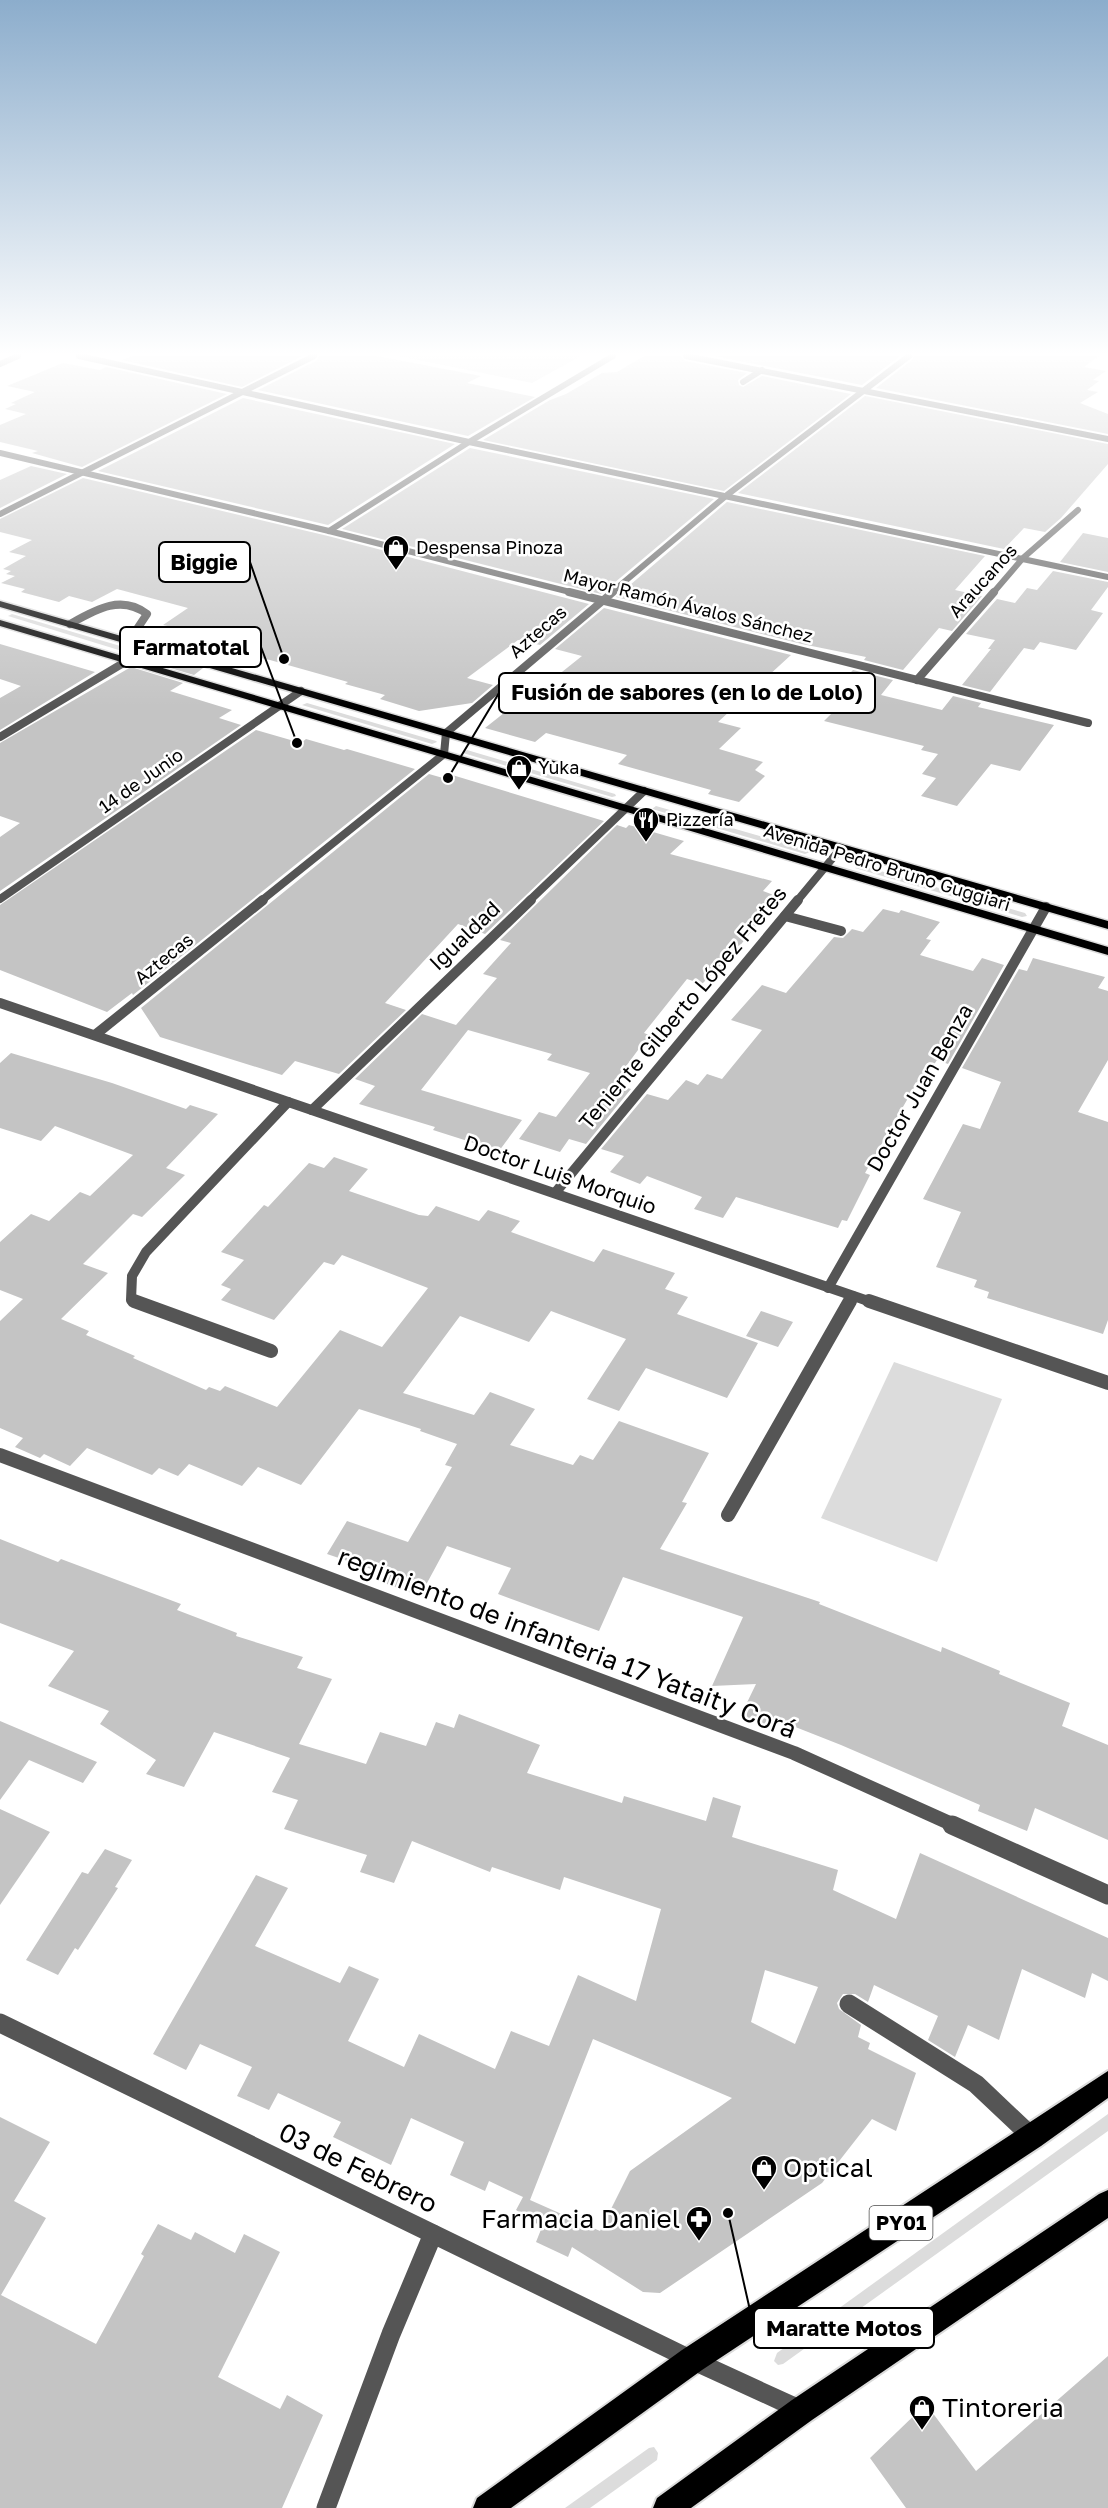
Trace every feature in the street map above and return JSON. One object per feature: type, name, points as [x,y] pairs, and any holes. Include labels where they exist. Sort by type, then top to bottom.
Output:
[{"type":"highway","name":"PY01","points":[[487,2508],[692,2360],[1032,2138],[1108,2083]]},
{"type":"highway","points":[[668,2508],[802,2410],[1108,2203]]},
{"type":"main road","name":"Avenida Pedro Bruno Guggiari","points":[[2,605],[1108,925]]},
{"type":"main road","name":"Avenida Pedro Bruno Guggiari","points":[[0,622],[1108,951]]},
{"type":"street","points":[[0,514],[83,473]]},
{"type":"street","name":"Mayor Ramón Ávalos Sánchez","points":[[83,473],[329,531],[1088,723]]},
{"type":"street","points":[[329,531],[420,473]]},
{"type":"street","points":[[620,473],[1108,577]]},
{"type":"street","name":"Aztecas","points":[[446,733],[601,600],[756,473]]},
{"type":"street","name":"Araucanos","points":[[917,680],[1023,558],[1078,510]]},
{"type":"street","points":[[70,624],[107,605],[125,604],[140,607],[147,614],[129,641]]},
{"type":"street","points":[[0,737],[150,647]]},
{"type":"street","name":"14 de Junio","points":[[0,899],[301,691]]},
{"type":"street","points":[[444,754],[446,733]]},
{"type":"street","name":"Aztecas","points":[[95,1035],[444,754]]},
{"type":"street","name":"Igualdad","points":[[312,1110],[644,791]]},
{"type":"street","name":"Teniente Gilberto López Fretes","points":[[555,1193],[841,848]]},
{"type":"street","name":"Doctor Juan Benza","points":[[828,1288],[1046,907]]},
{"type":"street","points":[[785,915],[841,931]]},
{"type":"street","name":"Doctor Luis Morquio","points":[[0,1003],[1108,1383]]},
{"type":"street","points":[[272,1351],[131,1300],[132,1276],[146,1252],[288,1101]]},
{"type":"street","points":[[728,1515],[853,1296]]},
{"type":"street","name":"regimiento de infanteria 17 Yataity Corá","points":[[0,1455],[794,1753],[1108,1895]]},
{"type":"street","points":[[849,2004],[976,2084],[1032,2138]]},
{"type":"street","name":"03 de Febrero","points":[[0,2024],[692,2360],[802,2410]]},
{"type":"street","points":[[326,2508],[391,2334],[433,2234]]},
{"type":"shaded area","points":[[12,614],[127,649],[122,651],[8,616]]},
{"type":"shaded area","points":[[307,703],[437,742],[432,744],[302,705]]},
{"type":"shaded area","points":[[467,750],[616,796],[612,797],[463,753]]},
{"type":"shaded area","points":[[656,806],[810,852],[805,854],[652,809]]},
{"type":"shaded area","points":[[860,865],[1025,913],[1027,916],[1022,917],[855,868]]},
{"type":"shaded area","points":[[894,1362],[1002,1399],[937,1562],[821,1518]]},
{"type":"shaded area","points":[[1108,2114],[1108,2131],[783,2364],[778,2365],[774,2361],[777,2353]]},
{"type":"shaded area","points":[[654,2447],[658,2453],[657,2460],[590,2508],[565,2508],[649,2448]]},
{"type":"building","points":[[15,473],[67,474],[0,508],[0,480]]},
{"type":"building","points":[[107,473],[409,473],[328,525]]},
{"type":"building","points":[[430,473],[590,473],[714,499],[601,594],[342,529]]},
{"type":"building","points":[[639,473],[748,473],[724,491]]},
{"type":"building","points":[[764,473],[1100,473],[1061,518],[1045,532],[1024,528],[1004,549],[738,493]]},
{"type":"building","points":[[83,478],[328,536],[589,604],[540,645],[518,640],[467,678],[493,685],[472,703],[419,711],[380,699],[385,695],[345,684],[348,682],[270,660],[229,651],[215,661],[163,646],[186,630],[163,625],[188,608],[117,589],[92,602],[69,596],[59,602],[21,592],[25,589],[1,583],[15,576],[6,574],[11,571],[3,569],[26,556],[9,552],[32,540],[0,532],[0,519]]},
{"type":"building","points":[[727,502],[985,556],[955,590],[982,596],[952,631],[939,628],[903,670],[864,660],[866,657],[802,644],[616,597]]},
{"type":"building","points":[[1083,533],[1108,538],[1108,572],[1060,562]]},
{"type":"building","points":[[1053,571],[1108,582],[1108,587],[1091,610],[1103,613],[1076,650],[1040,642],[1034,650],[1024,648],[990,692],[962,685],[991,649],[988,649],[995,640],[966,634],[997,599],[1015,603],[1027,588],[1037,590]]},
{"type":"building","points":[[604,608],[791,655],[718,722],[741,728],[719,749],[763,762],[755,770],[765,776],[739,802],[708,794],[711,790],[618,764],[627,755],[546,733],[535,742],[485,728],[528,694],[496,699],[508,689],[533,695],[582,656],[555,649]]},
{"type":"building","points":[[0,644],[95,672],[0,730],[0,698],[21,686],[0,679]]},
{"type":"building","points":[[152,653],[203,668],[194,675],[143,660]]},
{"type":"building","points":[[131,667],[183,683],[170,691],[232,710],[219,718],[241,725],[0,891],[0,837],[20,823],[0,816],[0,743]]},
{"type":"building","points":[[853,670],[893,680],[881,695],[942,710],[953,696],[981,703],[978,707],[1054,725],[1020,771],[991,764],[957,806],[921,796],[936,778],[922,774],[938,754],[921,750],[924,746],[824,721],[835,710],[826,708],[835,699],[827,697]]},
{"type":"building","points":[[256,730],[301,743],[306,739],[347,749],[415,769],[133,995],[132,993],[107,1012],[0,970],[0,905]]},
{"type":"building","points":[[429,774],[443,778],[449,774],[604,821],[485,934],[458,924],[385,1003],[406,1010],[339,1074],[295,1061],[282,1075],[160,1037],[141,1008]]},
{"type":"building","points":[[617,825],[626,828],[629,825],[684,841],[670,854],[772,881],[763,891],[779,897],[738,948],[702,984],[687,979],[644,1033],[649,1035],[613,1084],[631,1089],[586,1144],[569,1139],[560,1152],[519,1139],[539,1112],[556,1117],[590,1073],[547,1060],[552,1054],[468,1030],[421,1090],[522,1120],[499,1151],[433,1130],[435,1127],[359,1104],[375,1086],[355,1079],[422,1014],[456,1025],[497,978],[483,974],[511,943],[500,940]]},
{"type":"building","points":[[883,909],[899,913],[901,910],[940,922],[926,939],[931,940],[920,955],[973,971],[982,958],[1004,965],[948,1064],[937,1060],[923,1081],[919,1079],[865,1173],[870,1175],[847,1221],[842,1220],[838,1228],[736,1197],[723,1218],[694,1209],[702,1197],[647,1176],[640,1184],[610,1172],[624,1156],[601,1149],[647,1094],[668,1100],[686,1080],[698,1085],[707,1074],[722,1079],[762,1030],[731,1020],[762,985],[786,993],[834,937],[843,938],[852,929],[863,932]]},
{"type":"building","points":[[1033,958],[1105,977],[1098,988],[1108,991],[1108,1060],[1078,1112],[1108,1122],[1108,1320],[1103,1334],[987,1298],[989,1292],[974,1287],[977,1280],[936,1267],[961,1212],[923,1199],[963,1124],[980,1129],[1001,1082],[962,1068],[1019,969],[1027,971]]},
{"type":"building","points":[[11,1053],[112,1083],[186,1109],[190,1105],[218,1114],[166,1168],[185,1175],[142,1217],[133,1214],[83,1264],[108,1273],[61,1319],[89,1331],[86,1335],[206,1390],[209,1387],[220,1391],[225,1386],[277,1407],[340,1330],[382,1347],[428,1288],[342,1255],[334,1265],[324,1262],[274,1320],[221,1300],[231,1289],[221,1285],[244,1260],[221,1252],[264,1205],[268,1207],[309,1163],[324,1168],[334,1157],[368,1169],[349,1191],[419,1215],[428,1216],[436,1206],[479,1221],[488,1210],[520,1221],[511,1232],[594,1262],[603,1249],[675,1273],[665,1289],[688,1297],[677,1314],[758,1343],[727,1398],[646,1368],[619,1411],[587,1399],[626,1339],[551,1311],[529,1342],[460,1316],[403,1393],[474,1415],[490,1392],[535,1409],[510,1445],[573,1465],[580,1455],[593,1460],[619,1421],[709,1453],[682,1502],[687,1503],[660,1549],[820,1602],[819,1604],[941,1652],[942,1647],[1000,1671],[999,1674],[1070,1703],[1062,1726],[1108,1745],[1108,1840],[1035,1808],[1027,1831],[978,1811],[980,1805],[841,1745],[770,1717],[765,1725],[741,1715],[756,1684],[712,1686],[743,1617],[623,1577],[599,1631],[498,1594],[511,1568],[447,1546],[420,1596],[384,1583],[389,1575],[327,1554],[347,1521],[408,1542],[452,1467],[445,1465],[457,1444],[420,1431],[421,1429],[359,1409],[301,1485],[258,1467],[242,1486],[189,1464],[178,1476],[159,1468],[152,1475],[87,1448],[70,1466],[44,1454],[40,1458],[15,1447],[23,1438],[0,1428],[0,1321],[23,1299],[0,1290],[0,1242],[31,1214],[49,1221],[80,1192],[90,1196],[133,1155],[55,1126],[41,1141],[0,1128],[0,1063]]},
{"type":"building","points":[[761,1311],[793,1322],[778,1347],[746,1336]]},
{"type":"building","points":[[0,1539],[58,1562],[61,1559],[181,1604],[177,1610],[237,1633],[236,1636],[303,1657],[297,1668],[332,1679],[299,1744],[366,1764],[380,1732],[426,1746],[436,1722],[454,1728],[459,1714],[540,1745],[527,1773],[622,1803],[624,1796],[706,1821],[713,1797],[741,1806],[732,1837],[838,1870],[833,1890],[896,1919],[920,1853],[1108,1938],[1108,1981],[1092,1973],[1085,1998],[1022,1969],[999,2040],[968,2025],[955,2057],[928,2040],[938,2016],[874,1985],[868,2002],[855,1994],[843,1994],[837,2003],[839,2009],[861,2025],[858,2037],[870,2043],[868,2049],[916,2073],[896,2131],[872,2119],[822,2183],[660,2293],[643,2292],[572,2247],[568,2257],[536,2242],[542,2227],[516,2210],[523,2197],[489,2181],[485,2191],[450,2175],[464,2142],[411,2118],[391,2165],[333,2137],[341,2122],[278,2093],[269,2110],[237,2096],[252,2067],[200,2044],[186,2070],[153,2054],[256,1875],[288,1888],[255,1946],[340,1983],[349,1966],[379,1979],[348,2041],[404,2067],[419,2034],[495,2069],[511,2031],[549,2046],[578,1975],[636,2001],[661,1909],[564,1877],[560,1890],[492,1867],[490,1872],[412,1841],[394,1883],[360,1872],[367,1855],[284,1829],[298,1800],[272,1792],[290,1758],[214,1732],[184,1787],[146,1774],[156,1760],[100,1724],[109,1711],[48,1686],[74,1651],[0,1623]],"holes":[[[765,1970],[818,1987],[795,2044],[751,2022]],[[593,2039],[732,2098],[630,2171],[600,2231],[530,2200]]]},
{"type":"building","points":[[0,1721],[97,1762],[83,1783],[29,1760],[0,1800]]},
{"type":"building","points":[[0,1809],[50,1832],[0,1905]]},
{"type":"building","points":[[105,1849],[132,1860],[115,1887],[118,1888],[78,1950],[75,1948],[58,1975],[26,1960],[82,1872],[88,1874]]},
{"type":"building","points":[[0,2117],[50,2142],[14,2201],[46,2218],[1,2295],[96,2344],[144,2256],[141,2254],[158,2224],[191,2240],[195,2232],[235,2253],[244,2234],[280,2252],[218,2377],[280,2409],[287,2395],[323,2415],[282,2508],[0,2508]]},
{"type":"building","points":[[1108,2356],[1108,2508],[906,2508],[870,2458],[926,2404],[976,2471]]},
{"type":"place","name":"Despensa Pinoza","points":[[396,571]]},
{"type":"place","name":"Biggie","points":[[284,659]]},
{"type":"place","name":"Farmatotal","points":[[297,743]]},
{"type":"place","name":"Fusión de sabores (en lo de Lolo)","points":[[448,778]]},
{"type":"place","name":"Yuka","points":[[519,791]]},
{"type":"place","name":"Pizzería","points":[[646,843]]},
{"type":"place","name":"Optical","points":[[764,2191]]},
{"type":"place","name":"Maratte Motos","points":[[728,2213]]},
{"type":"place","name":"Farmacia Daniel","points":[[699,2242]]},
{"type":"place","name":"Tintoreria","points":[[922,2431]]}]
